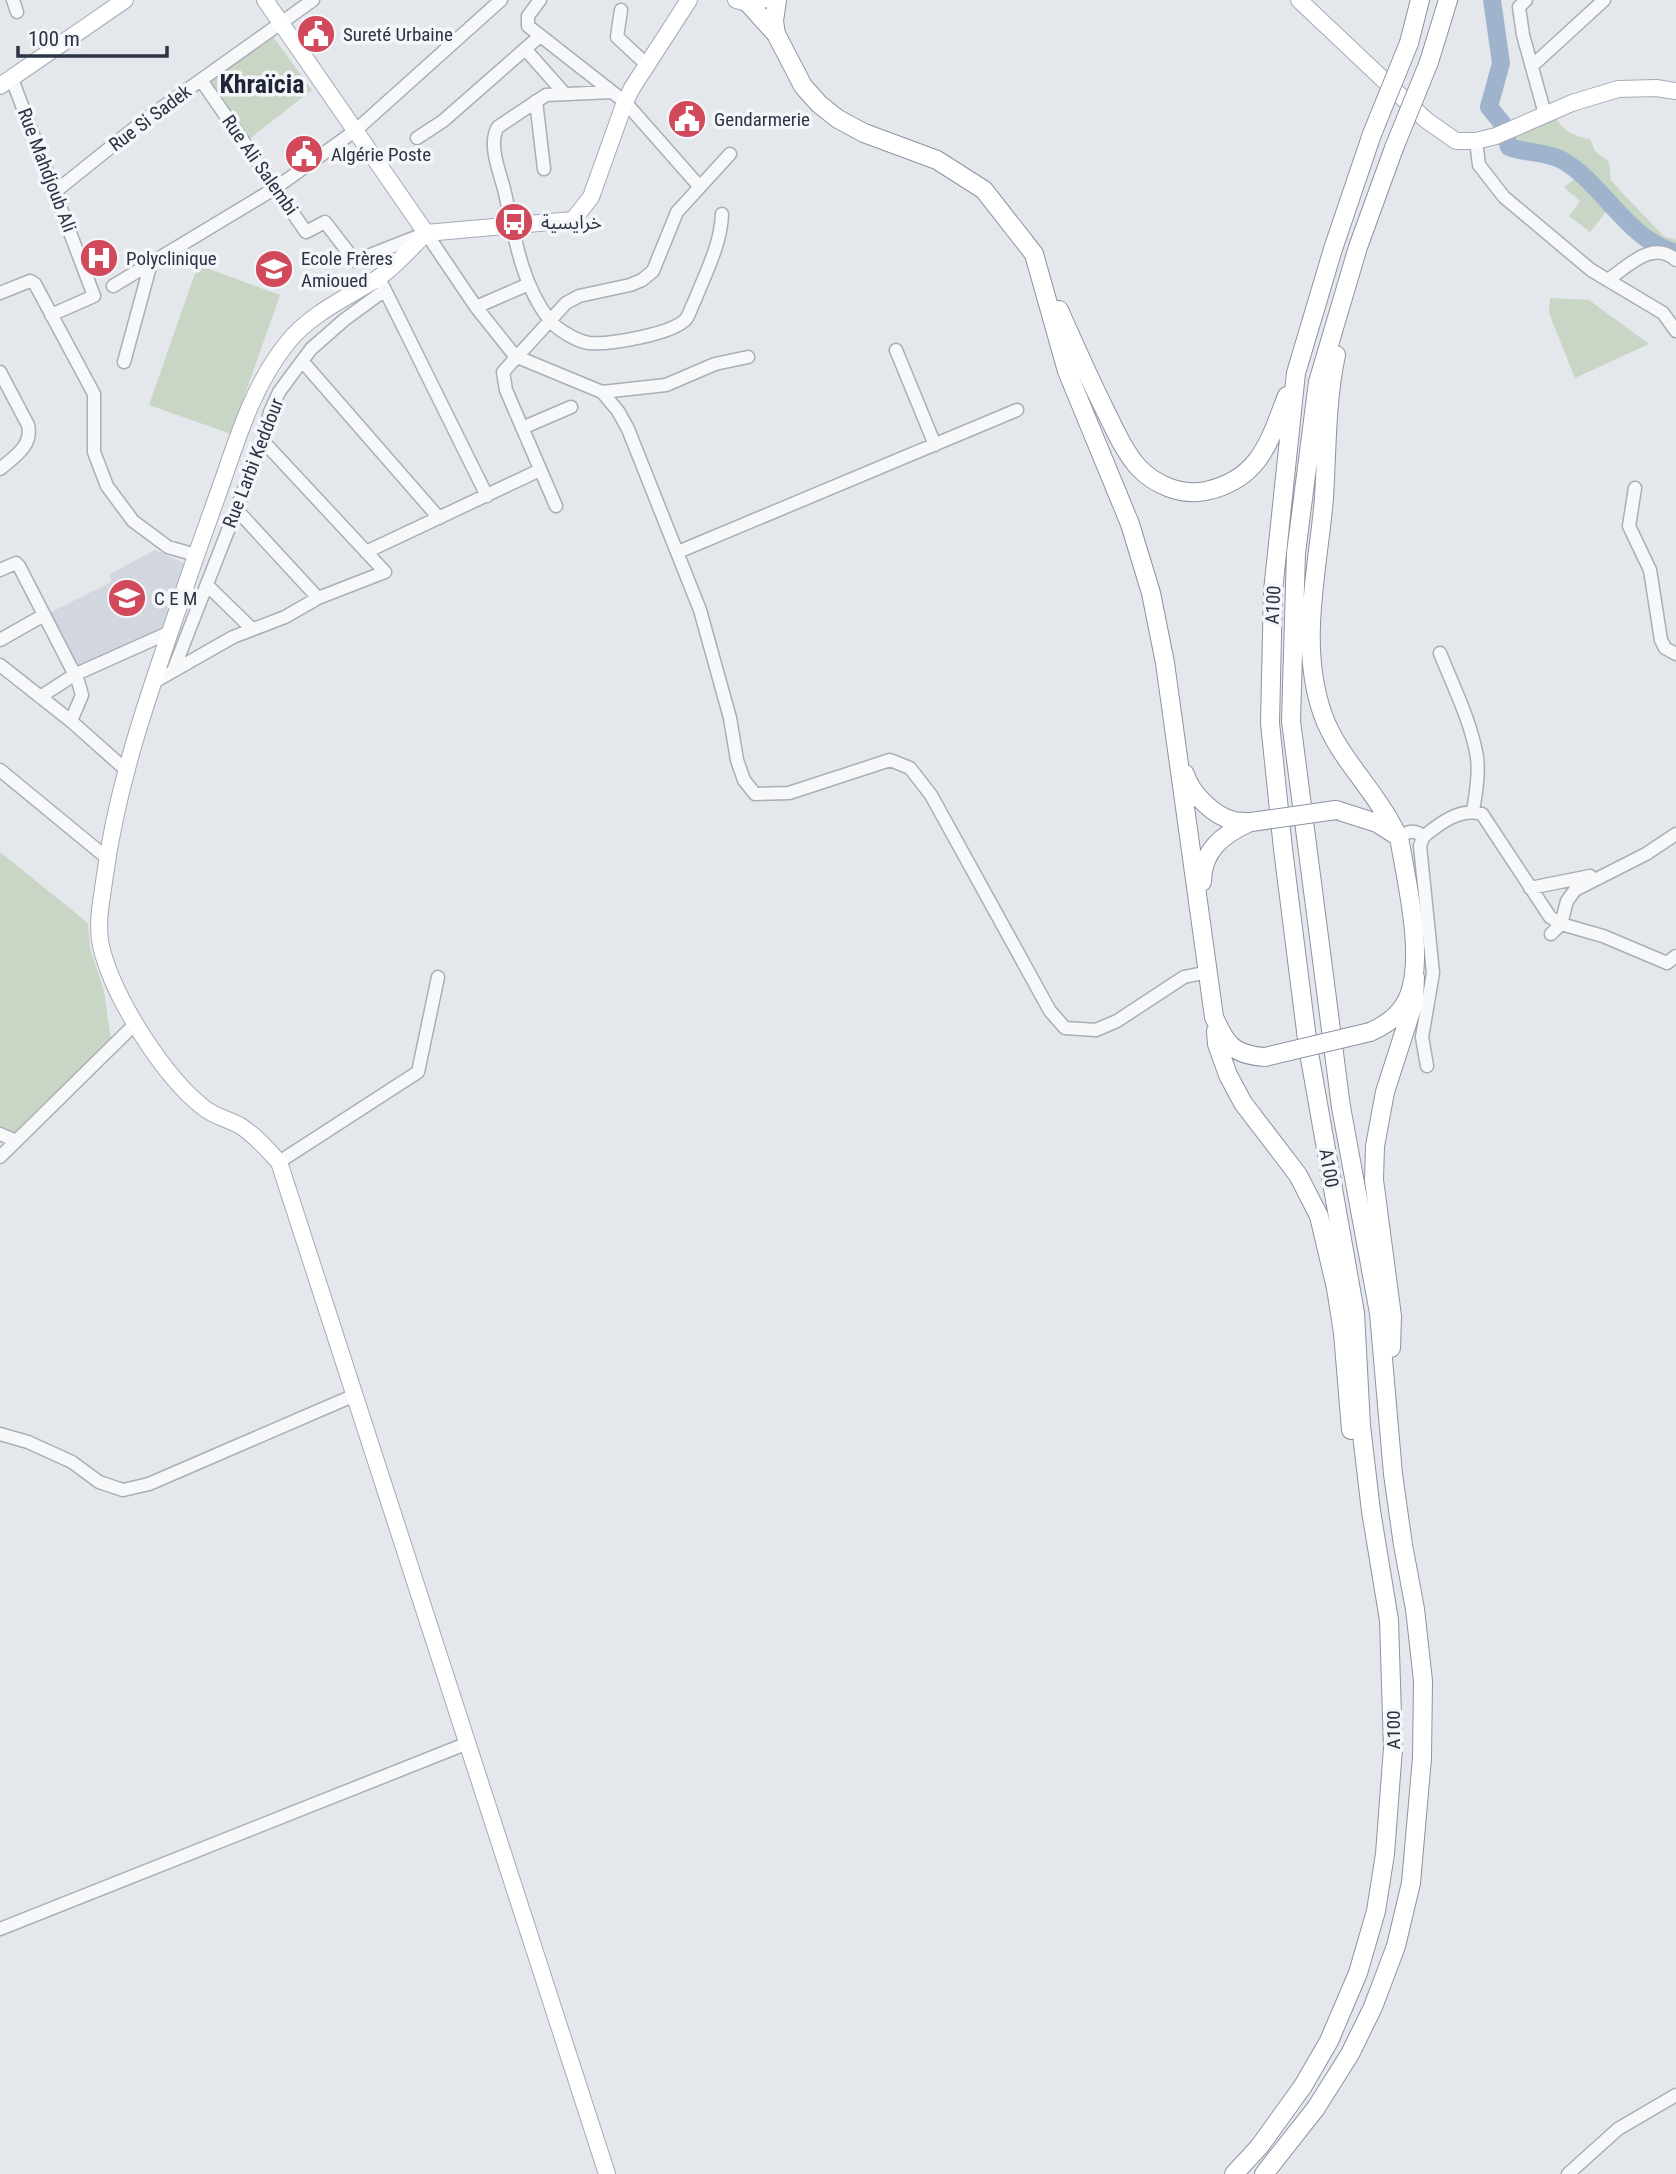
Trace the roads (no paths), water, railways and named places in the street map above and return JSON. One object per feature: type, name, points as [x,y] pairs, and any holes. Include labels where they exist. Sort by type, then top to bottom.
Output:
[{"type":"highway","points":[[776,34],[774,21],[777,0]]},
{"type":"highway","name":"A100","points":[[1234,2174],[1259,2147],[1303,2086],[1329,2041],[1358,1973],[1376,1911],[1385,1854],[1392,1762],[1389,1620],[1371,1511],[1361,1426],[1356,1313],[1308,1046],[1270,723],[1273,591],[1296,373],[1329,261],[1372,134],[1409,43],[1420,0]]},
{"type":"highway","name":"A100","points":[[1264,2174],[1316,2108],[1350,2054],[1373,2007],[1396,1946],[1411,1884],[1422,1758],[1423,1681],[1388,1432],[1379,1313],[1341,1107],[1292,721],[1296,552],[1318,382],[1358,247],[1429,62],[1448,0]]},
{"type":"highway","points":[[749,1],[776,34],[797,76],[819,104],[864,134],[937,160],[984,190],[1034,254],[1112,425],[1134,461],[1160,484],[1179,491],[1200,492],[1222,487],[1242,477],[1257,462],[1269,443],[1296,373]]},
{"type":"highway","points":[[1358,247],[1334,364],[1326,429],[1324,499],[1312,603],[1313,672],[1323,715],[1332,735],[1385,811],[1399,837],[1414,931],[1415,1002],[1385,1092],[1375,1146],[1376,1210],[1392,1316],[1388,1432]]},
{"type":"highway","points":[[1034,254],[1067,371],[1130,524],[1152,593],[1163,644],[1171,719],[1202,917],[1217,1044],[1228,1075],[1243,1102],[1298,1175],[1319,1216],[1336,1288],[1343,1333],[1354,1450],[1371,1511]]},
{"type":"highway","points":[[1171,719],[1188,783],[1202,801],[1233,821],[1251,822],[1336,810],[1377,823],[1399,837]]},
{"type":"highway","points":[[1202,917],[1202,870],[1207,857],[1214,845],[1229,832],[1251,822]]},
{"type":"highway","points":[[1214,1017],[1224,1040],[1236,1050],[1248,1056],[1265,1057],[1370,1032],[1384,1026],[1407,1002],[1415,977]]},
{"type":"main road","points":[[6,83],[125,0]]},
{"type":"main road","points":[[265,0],[426,233]]},
{"type":"main road","points":[[607,2174],[279,1162],[239,1125],[208,1111],[193,1100],[158,1057],[135,1024],[116,985],[101,946],[99,920],[107,858],[126,770],[196,555],[246,416],[266,375],[289,341],[319,315],[383,284],[426,233],[573,220],[582,212],[591,197],[618,97],[646,64],[689,0]]},
{"type":"main road","points":[[1299,0],[1426,120],[1456,141],[1476,141],[1496,136],[1545,114],[1618,89],[1656,88],[1676,91]]},
{"type":"street","name":"Rue Si Sadek","points":[[56,191],[142,122],[313,0]]},
{"type":"street","points":[[113,286],[277,187],[356,130],[501,0]]},
{"type":"street","points":[[540,0],[528,16],[528,26],[618,97],[699,186]]},
{"type":"street","points":[[1526,0],[1519,7],[1523,35],[1545,114]]},
{"type":"street","points":[[1532,66],[1604,0]]},
{"type":"street","points":[[621,10],[617,37],[646,64]]},
{"type":"street","points":[[418,138],[443,121],[540,36]]},
{"type":"street","points":[[526,50],[564,93]]},
{"type":"street","name":"Rue Ali Salembi","points":[[201,80],[306,232],[325,222],[355,261],[426,233]]},
{"type":"street","name":"Rue Mahdjoub Ali","points":[[6,83],[56,191],[94,296],[51,315]]},
{"type":"street","points":[[618,97],[564,93],[546,95],[498,127],[494,134],[512,225],[529,284],[550,321],[573,337],[590,343],[657,336],[686,320],[722,229],[722,214]]},
{"type":"street","points":[[536,100],[544,169]]},
{"type":"street","points":[[1476,141],[1479,165],[1504,197],[1591,270],[1663,313],[1676,331]]},
{"type":"street","points":[[556,506],[503,380],[503,372],[566,303],[579,296],[630,285],[653,271],[677,212],[730,154]]},
{"type":"street","points":[[426,233],[476,307],[515,356],[602,392],[618,411],[628,429],[700,610],[717,667],[740,770],[755,794],[789,793],[890,760],[910,768],[930,795],[1050,1010],[1065,1028],[1096,1030],[1117,1021],[1184,977],[1208,972]]},
{"type":"street","points":[[1608,280],[1652,251],[1665,253],[1676,260]]},
{"type":"street","points":[[124,362],[151,263]]},
{"type":"street","points":[[0,293],[30,281],[35,284],[94,394],[94,452],[107,486],[133,521],[168,547],[196,555]]},
{"type":"street","points":[[383,284],[486,496]]},
{"type":"street","name":"Rue Larbi Keddour","points":[[173,671],[263,441],[270,412],[279,392],[311,349],[383,284]]},
{"type":"street","points":[[476,307],[529,284]]},
{"type":"street","points":[[896,350],[935,445]]},
{"type":"street","points":[[602,392],[666,385],[715,364],[748,357]]},
{"type":"street","points":[[303,362],[439,518]]},
{"type":"street","points":[[0,372],[30,432],[23,449],[0,469]]},
{"type":"street","points":[[0,405],[13,399]]},
{"type":"street","points":[[522,428],[570,407]]},
{"type":"street","points":[[678,552],[1017,410]]},
{"type":"street","points":[[154,682],[233,637],[285,617],[318,598],[385,572],[263,441]]},
{"type":"street","points":[[366,552],[540,470]]},
{"type":"street","points":[[1635,488],[1629,526],[1650,570],[1661,640],[1665,648],[1676,653]]},
{"type":"street","points":[[236,509],[318,598]]},
{"type":"street","points":[[0,570],[11,564],[16,563],[19,566],[81,687],[82,695],[71,721]]},
{"type":"street","points":[[207,584],[252,629]]},
{"type":"street","points":[[0,640],[44,615]]},
{"type":"street","points":[[40,697],[74,675],[170,632]]},
{"type":"street","points":[[1440,653],[1475,749],[1477,784],[1473,811]]},
{"type":"street","points":[[0,665],[71,721],[126,770]]},
{"type":"street","points":[[0,770],[107,858]]},
{"type":"street","points":[[1427,1066],[1422,1037],[1433,973],[1420,846],[1423,836],[1452,817],[1473,811],[1482,814],[1550,917],[1561,924],[1603,936],[1667,963],[1676,956]]},
{"type":"street","points":[[1399,837],[1412,831],[1423,836]]},
{"type":"street","points":[[1551,934],[1561,924],[1567,901],[1575,890],[1646,854],[1676,834]]},
{"type":"street","points":[[1530,888],[1604,873]]},
{"type":"street","points":[[279,1162],[418,1072],[438,977]]},
{"type":"street","points":[[0,1157],[135,1024]]},
{"type":"street","points":[[0,1134],[16,1141]]},
{"type":"street","points":[[0,1434],[28,1442],[72,1462],[99,1482],[123,1490],[149,1485],[355,1395]]},
{"type":"street","points":[[0,1929],[468,1743]]},
{"type":"street","points":[[1568,2174],[1618,2129],[1676,2095]]},
{"type":"waterway","points":[[1492,0],[1501,63],[1489,107],[1502,123],[1509,147],[1562,160],[1577,170],[1643,236],[1676,253]]},
{"type":"place","name":"Sureté Urbaine","points":[[316,34]]},
{"type":"place","name":"Gendarmerie","points":[[687,119]]},
{"type":"place","name":"Algérie Poste","points":[[304,154]]},
{"type":"place","name":"خرايسية","points":[[514,222]]},
{"type":"place","name":"Polyclinique","points":[[99,258]]},
{"type":"place","name":"Ecole Frères Amioued","points":[[274,269]]},
{"type":"place","name":"C E M","points":[[127,598]]},
{"type":"district","name":"Khraïcia","points":[[262,84]]}]
